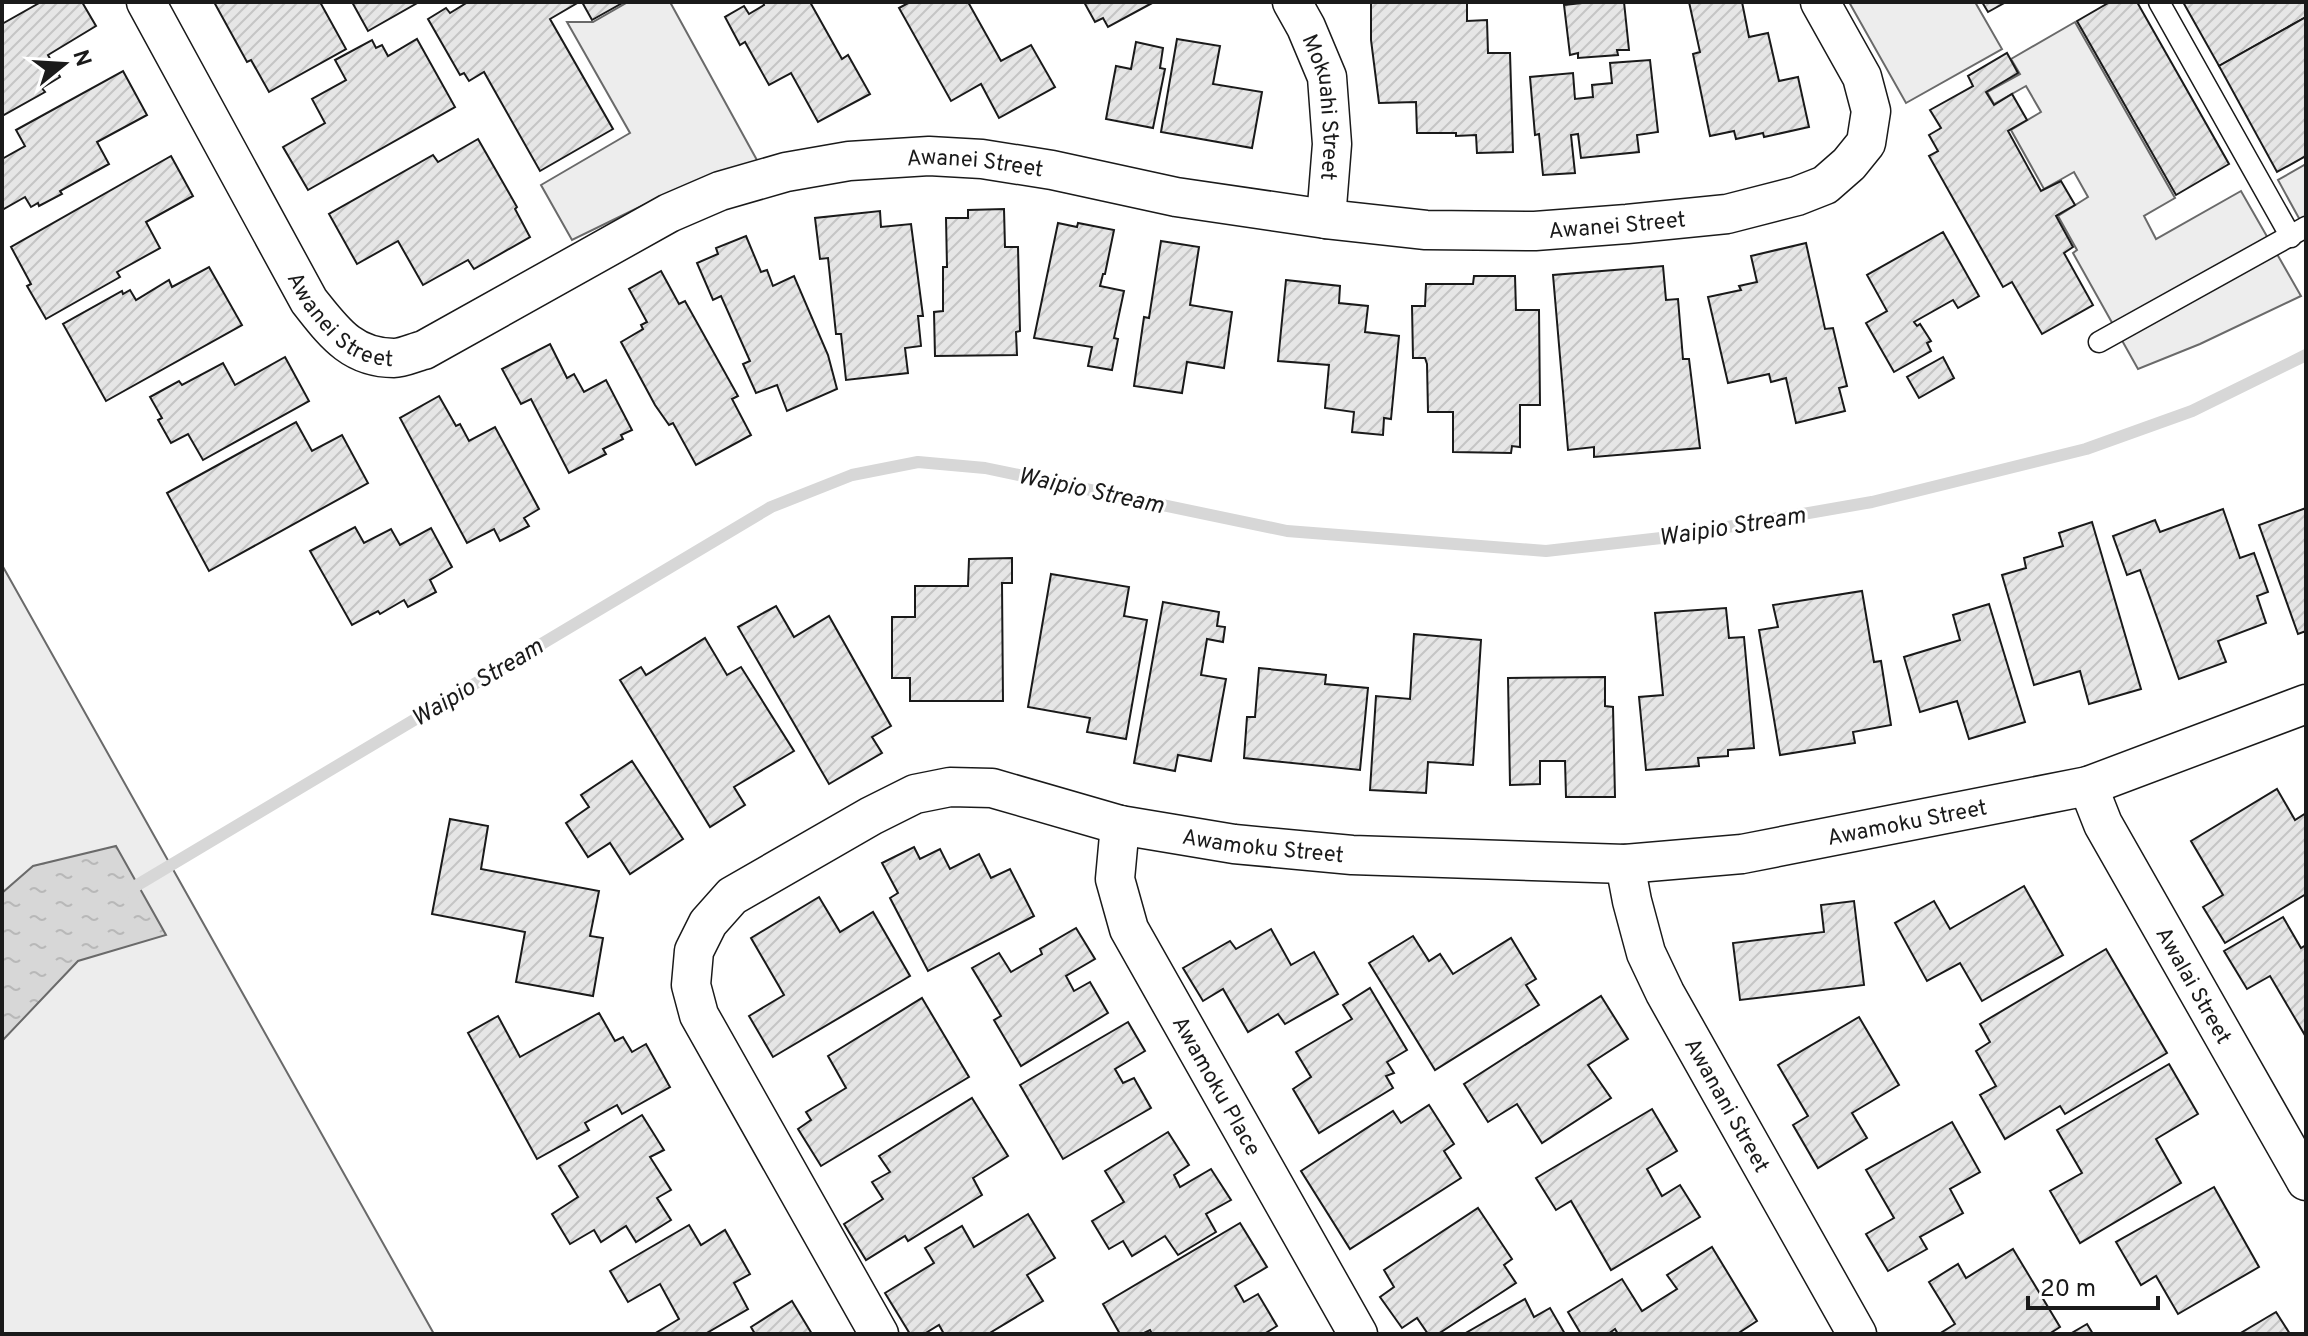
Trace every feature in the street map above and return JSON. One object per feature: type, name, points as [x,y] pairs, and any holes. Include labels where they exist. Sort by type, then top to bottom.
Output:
[{"type":"street","name":"Awanei Street","points":[[146,2],[309,301],[334,333],[361,353],[396,358],[424,350],[669,213],[720,191],[773,176],[849,161],[929,156],[982,159],[1052,170],[1176,197],[1426,230],[1535,231],[1727,214],[1797,196],[1825,185],[1849,164],[1866,143],[1871,111],[1862,77],[1820,2]]},
{"type":"street","name":"Mokuahi Street","points":[[1292,2],[1327,77],[1332,144],[1326,219]]},
{"type":"street","name":"Awamoku Street","points":[[879,1334],[699,1015],[691,985],[694,951],[708,923],[732,896],[915,794],[950,787],[992,788],[1120,825],[1234,844],[1352,855],[1625,864],[1742,854],[2088,786],[2306,704]]},
{"type":"street","name":"Awalai Street","points":[[2088,786],[2103,824],[2306,1181]]},
{"type":"street","name":"Awamoku Place","points":[[1120,825],[1115,879],[1129,929],[1358,1334]]},
{"type":"street","name":"Awanani Street","points":[[1625,864],[1646,953],[1665,993],[1857,1334]]},
{"type":"lane","points":[[2099,342],[2298,232],[2159,2]]},
{"type":"shaded area","points":[[628,2],[670,2],[758,162],[658,198],[572,240],[541,185],[630,133],[567,22],[593,22]]},
{"type":"shaded area","points":[[1849,2],[1975,2],[2002,49],[1906,103]]},
{"type":"shaded area","points":[[2075,22],[2175,198],[2144,216],[2156,239],[2241,191],[2301,296],[2200,344],[2138,369],[2073,253],[2077,250],[2058,216],[2088,197],[2074,172],[2044,189],[2011,130],[2041,112],[2026,86],[1994,104],[1987,92],[2020,74],[2011,59]]},
{"type":"shaded area","points":[[2306,164],[2306,231],[2278,180]]},
{"type":"shaded area","points":[[2,565],[434,1334],[2,1334]]},
{"type":"water","points":[[116,846],[166,935],[78,961],[2,1041],[2,893],[33,866]]},
{"type":"building","points":[[41,2],[82,2],[96,26],[48,55],[60,77],[42,88],[45,92],[2,116],[2,24]]},
{"type":"building","points":[[214,2],[320,2],[346,49],[269,92],[251,60],[247,62]]},
{"type":"building","points":[[352,2],[419,2],[368,31]]},
{"type":"building","points":[[468,2],[579,2],[550,19],[613,129],[540,171],[484,72],[469,81],[464,73],[460,75],[428,19],[446,8],[450,13]]},
{"type":"building","points":[[582,2],[624,2],[592,20]]},
{"type":"building","points":[[763,2],[810,2],[842,59],[848,55],[870,94],[818,122],[791,73],[769,85],[745,42],[740,45],[725,17],[744,6],[749,14],[764,5]]},
{"type":"building","points":[[910,2],[968,2],[1001,61],[1031,45],[1055,87],[999,118],[981,84],[951,101],[899,8]]},
{"type":"building","points":[[1084,2],[1154,2],[1108,27],[1103,18],[1095,22]]},
{"type":"building","points":[[1467,2],[1467,21],[1487,20],[1488,53],[1510,53],[1513,152],[1477,153],[1476,135],[1417,133],[1416,102],[1379,103],[1371,40],[1371,3]]},
{"type":"building","points":[[1624,2],[1629,50],[1617,50],[1618,55],[1578,58],[1578,53],[1570,55],[1564,5]]},
{"type":"building","points":[[1689,2],[1742,2],[1749,37],[1768,33],[1779,81],[1798,77],[1809,127],[1764,137],[1763,133],[1736,139],[1734,131],[1710,136],[1693,54],[1700,52]]},
{"type":"building","points":[[1982,2],[2006,2],[1988,12]]},
{"type":"building","points":[[2110,2],[2137,2],[2229,164],[2176,195],[2077,21]]},
{"type":"building","points":[[2183,2],[2306,2],[2306,17],[2219,66]]},
{"type":"building","points":[[2306,17],[2306,156],[2277,172],[2219,66]]},
{"type":"building","points":[[417,39],[455,107],[308,190],[283,147],[325,123],[312,99],[346,80],[335,60],[372,40],[376,48],[382,45],[388,56]]},
{"type":"building","points":[[1177,39],[1220,46],[1213,84],[1262,92],[1252,148],[1161,132]]},
{"type":"building","points":[[1136,42],[1163,48],[1160,68],[1165,69],[1153,128],[1106,119],[1116,66],[1131,69]]},
{"type":"building","points":[[2007,53],[2018,73],[1986,92],[1994,105],[2012,94],[2027,120],[2008,131],[2041,191],[2061,181],[2075,205],[2056,216],[2073,247],[2064,253],[2093,305],[2042,334],[2012,282],[2003,287],[1929,156],[1938,151],[1929,135],[1941,128],[1930,110],[1973,86],[1968,76]]},
{"type":"building","points":[[1650,60],[1658,132],[1637,135],[1639,152],[1581,158],[1578,134],[1571,135],[1575,173],[1543,175],[1539,134],[1535,135],[1530,77],[1573,73],[1575,99],[1593,97],[1592,85],[1612,83],[1610,63]]},
{"type":"building","points":[[123,71],[147,115],[97,142],[109,164],[39,206],[38,203],[31,207],[25,197],[2,210],[2,159],[25,146],[16,130]]},
{"type":"building","points":[[478,139],[517,207],[515,209],[530,237],[474,269],[468,260],[423,285],[398,241],[357,264],[329,214],[433,155],[438,162]]},
{"type":"building","points":[[171,156],[193,196],[146,222],[160,248],[117,272],[120,277],[46,319],[27,286],[31,284],[11,247]]},
{"type":"building","points":[[1004,209],[1005,247],[1018,247],[1020,331],[1016,332],[1017,355],[935,356],[934,312],[943,311],[943,267],[947,267],[946,218],[968,218],[968,210]]},
{"type":"building","points":[[880,211],[881,227],[911,224],[923,316],[918,316],[921,346],[905,348],[908,373],[846,380],[841,334],[836,334],[828,258],[820,259],[815,218]]},
{"type":"building","points":[[1058,223],[1077,227],[1078,223],[1114,230],[1100,286],[1124,291],[1114,338],[1118,339],[1112,370],[1088,366],[1092,347],[1034,338]]},
{"type":"building","points":[[1943,232],[1979,296],[1958,308],[1953,300],[1914,322],[1917,326],[1920,324],[1931,341],[1927,343],[1931,351],[1894,372],[1866,323],[1887,311],[1867,275]]},
{"type":"building","points":[[746,236],[761,272],[767,270],[773,286],[794,276],[828,355],[837,389],[787,411],[777,385],[756,393],[743,364],[750,361],[721,296],[713,300],[697,263],[718,254],[716,248]]},
{"type":"building","points":[[1161,241],[1199,247],[1190,305],[1232,312],[1224,368],[1187,362],[1182,393],[1134,386],[1144,317],[1149,318]]},
{"type":"building","points":[[1806,243],[1825,329],[1833,328],[1847,386],[1839,388],[1845,411],[1796,423],[1786,378],[1771,382],[1769,374],[1728,383],[1708,297],[1741,290],[1739,286],[1757,282],[1751,256]]},
{"type":"building","points":[[1663,266],[1666,300],[1678,299],[1683,359],[1689,359],[1700,448],[1594,457],[1594,447],[1568,450],[1553,275]]},
{"type":"building","points":[[209,267],[242,325],[106,401],[63,324],[122,291],[123,294],[130,290],[136,300],[169,280],[172,287]]},
{"type":"building","points":[[661,271],[679,304],[685,301],[738,396],[732,399],[751,435],[696,465],[673,423],[669,425],[655,405],[621,342],[643,329],[641,325],[647,322],[629,289]]},
{"type":"building","points":[[1474,276],[1515,276],[1516,310],[1539,310],[1540,405],[1520,405],[1520,447],[1512,446],[1511,453],[1453,452],[1453,412],[1428,412],[1427,364],[1425,358],[1413,358],[1412,306],[1425,306],[1426,284],[1473,284]]},
{"type":"building","points":[[1286,280],[1340,286],[1339,303],[1368,306],[1365,332],[1399,336],[1391,419],[1384,418],[1383,435],[1352,432],[1354,412],[1325,408],[1329,365],[1278,361]]},
{"type":"building","points":[[550,344],[567,378],[574,374],[584,392],[606,380],[632,430],[621,435],[623,439],[603,449],[606,454],[569,473],[531,399],[521,404],[502,369]]},
{"type":"building","points":[[285,357],[309,401],[203,460],[188,434],[171,443],[150,397],[179,381],[182,385],[223,363],[235,385]]},
{"type":"building","points":[[1943,357],[1954,378],[1919,398],[1907,377]]},
{"type":"building","points":[[439,396],[456,426],[460,424],[469,441],[495,427],[539,509],[524,518],[529,526],[500,541],[494,529],[467,543],[400,418]]},
{"type":"building","points":[[296,422],[312,451],[342,435],[368,483],[209,571],[167,493]]},
{"type":"building","points":[[2306,508],[2306,631],[2298,634],[2259,525]]},
{"type":"building","points":[[2223,509],[2240,558],[2254,553],[2268,592],[2257,596],[2266,623],[2218,641],[2226,662],[2179,679],[2140,570],[2127,575],[2113,536],[2155,520],[2160,532]]},
{"type":"building","points":[[2092,522],[2141,689],[2089,704],[2080,671],[2034,685],[2002,575],[2026,568],[2024,558],[2063,546],[2059,533]]},
{"type":"building","points":[[355,527],[364,543],[391,529],[400,545],[431,528],[452,567],[430,580],[436,592],[408,607],[404,600],[352,625],[310,551]]},
{"type":"building","points":[[1012,558],[1012,583],[1002,583],[1003,701],[910,701],[910,678],[892,678],[892,617],[915,617],[915,586],[968,586],[969,559]]},
{"type":"building","points":[[1051,574],[1129,587],[1124,616],[1147,620],[1126,739],[1087,732],[1090,718],[1028,707]]},
{"type":"building","points":[[1862,591],[1874,662],[1881,661],[1891,725],[1853,732],[1855,743],[1780,755],[1759,630],[1778,627],[1773,605]]},
{"type":"building","points":[[1163,602],[1219,612],[1217,626],[1225,627],[1223,642],[1207,639],[1201,675],[1226,679],[1211,761],[1178,755],[1175,771],[1134,763]]},
{"type":"building","points":[[1989,604],[2025,722],[1969,739],[1957,701],[1920,712],[1904,657],[1960,640],[1953,615]]},
{"type":"building","points":[[776,606],[794,637],[829,616],[891,726],[872,737],[882,753],[829,784],[738,627]]},
{"type":"building","points":[[1726,608],[1729,638],[1744,637],[1754,748],[1728,750],[1728,756],[1698,758],[1699,766],[1646,770],[1639,697],[1663,695],[1655,613]]},
{"type":"building","points":[[1414,634],[1481,640],[1473,765],[1428,762],[1426,793],[1370,790],[1376,696],[1410,699]]},
{"type":"building","points":[[705,638],[727,675],[741,667],[794,751],[734,787],[745,805],[710,827],[620,680],[641,667],[646,675]]},
{"type":"building","points":[[1259,668],[1326,675],[1325,684],[1368,688],[1360,770],[1244,758],[1247,717],[1255,717]]},
{"type":"building","points":[[1605,677],[1605,706],[1613,707],[1615,797],[1566,797],[1565,761],[1540,761],[1540,784],[1510,785],[1508,678]]},
{"type":"building","points":[[632,761],[683,839],[630,874],[610,843],[588,857],[566,823],[589,807],[581,795]]},
{"type":"building","points":[[2277,789],[2295,820],[2306,813],[2306,894],[2225,943],[2203,907],[2223,895],[2191,841]]},
{"type":"building","points":[[450,819],[488,826],[481,869],[599,891],[590,936],[603,938],[593,996],[516,982],[525,932],[432,914]]},
{"type":"building","points":[[914,847],[920,859],[940,849],[950,869],[979,854],[991,878],[1010,869],[1034,916],[928,971],[890,898],[898,893],[882,863]]},
{"type":"building","points":[[2024,886],[2063,955],[1982,1001],[1960,963],[1927,981],[1895,923],[1934,901],[1950,929]]},
{"type":"building","points":[[819,897],[840,932],[873,912],[910,976],[773,1057],[749,1016],[784,995],[751,938]]},
{"type":"building","points":[[1854,901],[1864,985],[1740,1000],[1733,943],[1824,932],[1821,905]]},
{"type":"building","points":[[2283,917],[2301,948],[2306,945],[2306,1037],[2270,976],[2247,989],[2224,951]]},
{"type":"building","points":[[1076,928],[1095,959],[1066,976],[1074,991],[1090,982],[1108,1013],[1021,1066],[994,1020],[1001,1016],[972,968],[999,953],[1011,972],[1042,954],[1040,949]]},
{"type":"building","points":[[1271,929],[1291,965],[1314,952],[1338,994],[1285,1024],[1278,1014],[1248,1032],[1223,989],[1203,1001],[1183,968],[1230,941],[1236,949]]},
{"type":"building","points":[[1413,936],[1429,961],[1440,954],[1453,974],[1511,938],[1536,979],[1526,985],[1539,1005],[1435,1070],[1369,963]]},
{"type":"building","points":[[2106,949],[2167,1053],[2065,1114],[2060,1106],[2005,1139],[1980,1095],[1996,1086],[1976,1051],[1990,1042],[1980,1024]]},
{"type":"building","points":[[1370,988],[1407,1050],[1387,1062],[1394,1073],[1386,1076],[1393,1088],[1319,1133],[1293,1089],[1311,1077],[1296,1052],[1352,1019],[1343,1005]]},
{"type":"building","points":[[1601,996],[1628,1039],[1588,1065],[1611,1098],[1542,1143],[1517,1104],[1488,1122],[1464,1084]]},
{"type":"building","points":[[922,998],[969,1077],[821,1166],[798,1129],[811,1120],[806,1112],[846,1088],[828,1056]]},
{"type":"building","points":[[599,1013],[615,1041],[623,1037],[632,1052],[646,1044],[670,1087],[622,1114],[617,1105],[585,1123],[589,1130],[537,1159],[468,1033],[498,1016],[520,1057]]},
{"type":"building","points":[[1859,1017],[1899,1085],[1852,1113],[1867,1138],[1818,1168],[1793,1125],[1808,1116],[1778,1065]]},
{"type":"building","points":[[1128,1022],[1145,1051],[1115,1069],[1123,1083],[1134,1078],[1151,1108],[1063,1159],[1020,1085]]},
{"type":"building","points":[[2169,1064],[2198,1114],[2156,1139],[2181,1183],[2080,1243],[2050,1191],[2082,1173],[2057,1130]]},
{"type":"building","points":[[972,1098],[1008,1156],[973,1178],[982,1195],[908,1241],[905,1236],[866,1260],[844,1224],[883,1199],[872,1182],[890,1172],[879,1156]]},
{"type":"building","points":[[1429,1105],[1454,1144],[1444,1151],[1461,1178],[1350,1249],[1301,1171],[1393,1111],[1401,1123]]},
{"type":"building","points":[[1652,1109],[1677,1151],[1647,1169],[1662,1196],[1680,1185],[1700,1217],[1611,1270],[1571,1201],[1556,1210],[1536,1178]]},
{"type":"building","points":[[642,1115],[664,1150],[650,1157],[671,1190],[657,1198],[671,1220],[636,1242],[626,1226],[601,1242],[594,1230],[570,1244],[552,1214],[578,1197],[559,1166]]},
{"type":"building","points":[[1952,1122],[1980,1172],[1950,1189],[1963,1213],[1920,1237],[1927,1249],[1888,1271],[1866,1234],[1894,1218],[1866,1170]]},
{"type":"building","points":[[1168,1132],[1189,1165],[1174,1175],[1180,1187],[1211,1169],[1231,1200],[1206,1214],[1216,1232],[1178,1255],[1165,1236],[1132,1256],[1123,1241],[1109,1249],[1092,1221],[1124,1202],[1105,1171]]},
{"type":"building","points":[[2214,1187],[2259,1267],[2178,1314],[2156,1276],[2141,1285],[2116,1242]]},
{"type":"building","points":[[1478,1208],[1512,1259],[1504,1265],[1516,1283],[1438,1334],[1428,1334],[1417,1318],[1402,1328],[1380,1297],[1394,1287],[1384,1270]]},
{"type":"building","points":[[1028,1214],[1055,1258],[1027,1275],[1043,1301],[988,1334],[944,1334],[939,1325],[924,1334],[910,1334],[885,1293],[934,1263],[925,1248],[962,1226],[974,1247]]},
{"type":"building","points":[[1240,1223],[1267,1267],[1235,1286],[1244,1302],[1258,1294],[1277,1326],[1264,1334],[1152,1334],[1150,1330],[1142,1334],[1120,1334],[1103,1304]]},
{"type":"building","points":[[689,1225],[701,1245],[725,1230],[750,1274],[734,1283],[748,1309],[705,1334],[654,1334],[679,1319],[660,1284],[628,1302],[610,1271]]},
{"type":"building","points":[[1712,1247],[1757,1321],[1737,1334],[1618,1334],[1615,1329],[1608,1334],[1581,1334],[1568,1312],[1622,1279],[1642,1311],[1677,1289],[1667,1275]]},
{"type":"building","points":[[2013,1249],[2060,1327],[2049,1334],[1939,1334],[1955,1324],[1929,1282],[1958,1264],[1966,1278]]},
{"type":"building","points":[[1525,1299],[1534,1317],[1550,1308],[1565,1334],[1464,1334]]},
{"type":"building","points":[[792,1301],[812,1334],[755,1334],[751,1327]]},
{"type":"building","points":[[2276,1312],[2290,1334],[2239,1334]]},
{"type":"building","points":[[2087,1324],[2093,1334],[2070,1334]]},
{"type":"waterway","name":"Waipio Stream","points":[[124,893],[771,507],[852,475],[918,462],[985,468],[1287,531],[1546,551],[1670,537],[1872,502],[2086,449],[2192,411],[2306,355]]}]
